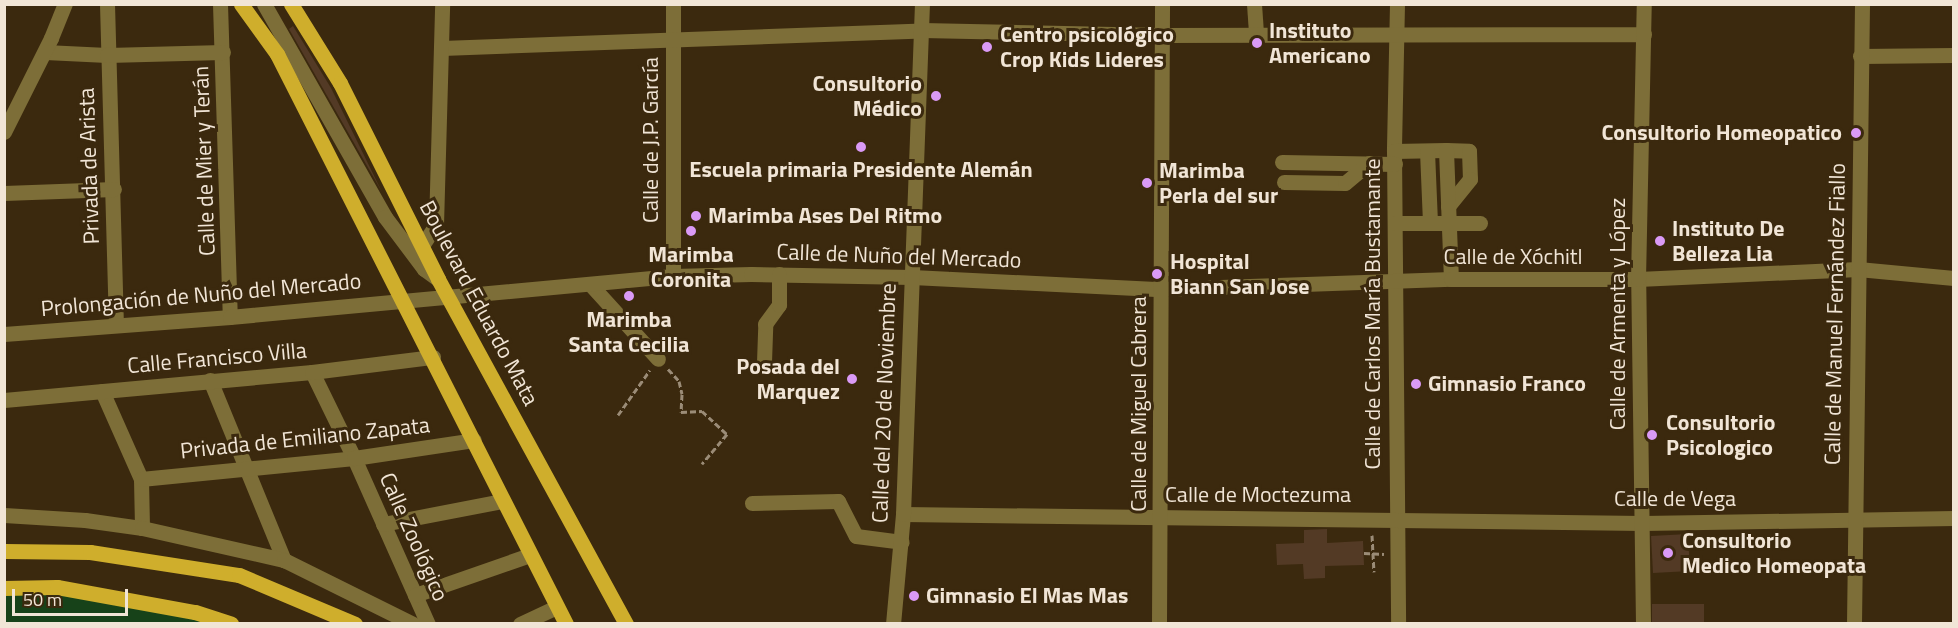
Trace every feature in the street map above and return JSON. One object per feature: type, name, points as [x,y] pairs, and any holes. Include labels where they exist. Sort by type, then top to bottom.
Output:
[{"type":"main road","points":[[241,4],[277,54],[401,300],[433,357],[566,624]]},
{"type":"main road","name":"Boulevard Eduardo Mata","points":[[291,4],[340,83],[421,247],[626,624]]},
{"type":"main road","points":[[4,551],[90,552],[239,575],[355,624]]},
{"type":"main road","points":[[4,588],[57,587],[195,612],[231,624]]},
{"type":"street","points":[[4,132],[45,52],[65,4]]},
{"type":"street","name":"Privada de Arista","points":[[107,4],[107,55],[114,189],[116,325]]},
{"type":"street","name":"Calle de Mier y Terán","points":[[220,4],[230,317]]},
{"type":"street","points":[[264,4],[385,218],[424,269],[438,279]]},
{"type":"street","points":[[421,247],[436,225],[442,4]]},
{"type":"street","name":"Calle de J.P. García","points":[[674,4],[674,276]]},
{"type":"street","name":"Calle del 20 de Noviembre","points":[[893,624],[902,542],[922,4]]},
{"type":"street","name":"Calle de Miguel Cabrera","points":[[1159,624],[1162,4]]},
{"type":"street","points":[[1254,4],[1256,34]]},
{"type":"street","name":"Calle de Carlos María Bustamante","points":[[1397,4],[1395,223],[1398,624]]},
{"type":"street","name":"Calle de Armenta y López","points":[[1643,624],[1638,279],[1644,4]]},
{"type":"street","name":"Calle de Manuel Fernández Fiallo","points":[[1854,624],[1862,4]]},
{"type":"street","points":[[442,48],[922,30],[1162,35],[1644,34]]},
{"type":"street","points":[[45,52],[107,55],[223,52]]},
{"type":"street","points":[[1860,56],[1953,55]]},
{"type":"street","points":[[1446,150],[1451,279]]},
{"type":"street","points":[[1427,151],[1430,223]]},
{"type":"street","points":[[1282,162],[1369,164],[1427,151],[1469,151],[1470,179],[1448,206]]},
{"type":"street","points":[[1284,182],[1345,183],[1369,164]]},
{"type":"street","points":[[4,193],[114,189]]},
{"type":"street","points":[[1395,223],[1480,223]]},
{"type":"street","name":"Calle de Xóchitl","points":[[1396,281],[1638,279],[1858,269],[1953,278]]},
{"type":"street","points":[[764,362],[765,324],[779,305],[779,274]]},
{"type":"street","name":"Calle de Nuño del Mercado","points":[[401,300],[674,276],[779,274],[912,277],[1161,289],[1396,281]]},
{"type":"street","points":[[590,284],[658,359]]},
{"type":"street","name":"Prolongación de Nuño del Mercado","points":[[4,334],[230,317],[401,300]]},
{"type":"street","name":"Calle Francisco Villa","points":[[4,400],[312,372],[433,357]]},
{"type":"street","name":"Calle Zoológico","points":[[312,372],[354,458],[428,624]]},
{"type":"street","points":[[210,380],[284,560]]},
{"type":"street","points":[[102,391],[141,479],[142,528]]},
{"type":"street","name":"Privada de Emiliano Zapata","points":[[141,479],[247,466],[354,458],[474,440]]},
{"type":"street","points":[[383,524],[503,501]]},
{"type":"street","points":[[752,502],[838,501],[856,536],[902,542]]},
{"type":"street","name":"Calle de Moctezuma","points":[[903,514],[1161,518],[1397,518]]},
{"type":"street","points":[[4,515],[85,520],[142,528],[284,560],[413,624]]},
{"type":"street","name":"Calle de Vega","points":[[1397,518],[1643,523],[1953,518]]},
{"type":"street","points":[[416,595],[530,555]]},
{"type":"street","points":[[520,624],[556,607]]},
{"type":"path","points":[[618,415],[658,359],[679,381],[682,394],[681,412],[702,411],[727,434],[702,464]]},
{"type":"path","points":[[1372,518],[1374,572]]},
{"type":"green space","points":[[57,587],[225,623],[5,623],[4,588]]},
{"type":"building","points":[[293,26],[331,88],[382,192],[289,29]]},
{"type":"building","points":[[1327,529],[1327,543],[1363,541],[1364,565],[1325,566],[1325,578],[1304,579],[1303,564],[1277,565],[1276,544],[1304,543],[1304,530]]},
{"type":"building","name":"Consultorio Medico Homeopata","points":[[1688,534],[1690,571],[1653,573],[1651,536]]},
{"type":"building","points":[[1652,604],[1704,604],[1704,624],[1652,624]]},
{"type":"place","name":"Instituto Americano","points":[[1257,43]]},
{"type":"place","name":"Centro psicológico Crop Kids Lideres","points":[[987,47]]},
{"type":"place","name":"Consultorio Médico","points":[[936,96]]},
{"type":"place","name":"Consultorio Homeopatico","points":[[1856,133]]},
{"type":"place","name":"Escuela primaria Presidente Alemán","points":[[861,147]]},
{"type":"place","name":"Marimba Perla del sur","points":[[1147,183]]},
{"type":"place","name":"Marimba Ases Del Ritmo","points":[[696,216]]},
{"type":"place","name":"Marimba Coronita","points":[[691,231]]},
{"type":"place","name":"Instituto De Belleza Lia","points":[[1660,241]]},
{"type":"place","name":"Hospital Biann San Jose","points":[[1157,274]]},
{"type":"place","name":"Marimba Santa Cecilia","points":[[629,296]]},
{"type":"place","name":"Posada del Marquez","points":[[852,379]]},
{"type":"place","name":"Gimnasio Franco","points":[[1416,384]]},
{"type":"place","name":"Consultorio Psicologico","points":[[1652,435]]},
{"type":"place","name":"Consultorio Medico Homeopata","points":[[1668,553]]},
{"type":"place","name":"Gimnasio El Mas Mas","points":[[914,596]]}]
